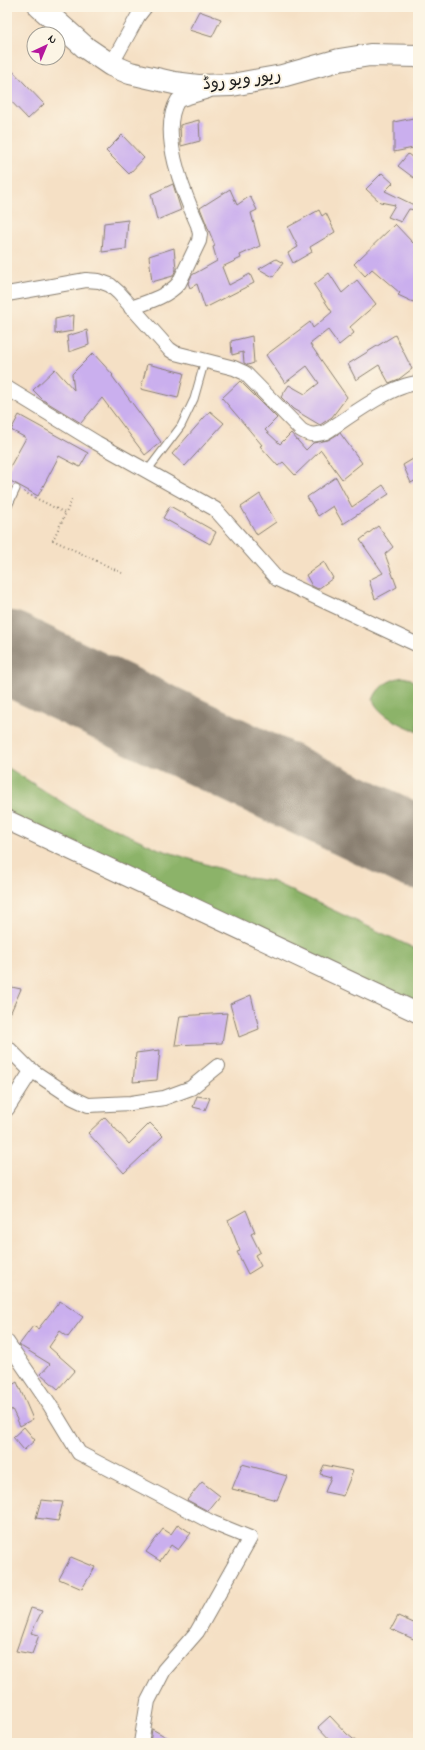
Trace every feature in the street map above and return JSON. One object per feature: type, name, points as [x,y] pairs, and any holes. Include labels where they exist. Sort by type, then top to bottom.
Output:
[{"type":"highway","name":"ریور ویو روڈ","points":[[40,7],[86,48],[110,65],[130,73],[174,83],[198,86],[232,85],[282,76],[339,60],[370,55],[418,56]]},
{"type":"street","points":[[110,65],[138,16],[145,7]]},
{"type":"street","points":[[131,308],[166,294],[175,288],[180,283],[200,241],[200,234],[176,168],[172,147],[172,118],[174,106],[178,100],[183,98],[232,85]]},
{"type":"street","points":[[7,294],[86,280],[99,281],[110,285],[169,349],[175,353],[234,368],[245,373],[301,430],[309,435],[316,435],[326,432],[387,394],[413,383],[418,383]]},
{"type":"street","points":[[7,388],[97,443],[215,509],[277,578],[418,645]]},
{"type":"street","points":[[7,820],[418,1013]]},
{"type":"street","points":[[7,1047],[32,1070],[73,1098],[88,1105],[130,1104],[164,1098],[191,1088],[218,1066]]},
{"type":"street","points":[[7,1109],[32,1070]]},
{"type":"street","points":[[7,1342],[48,1402],[79,1453],[213,1524],[250,1538],[197,1632],[164,1670],[148,1701],[141,1743]]},
{"type":"lane","points":[[147,471],[181,426],[194,399],[205,360]]},
{"type":"lane","points":[[7,508],[16,489]]},
{"type":"path","points":[[16,489],[65,513]]},
{"type":"path","points":[[72,500],[53,540],[122,573]]},
{"type":"green space","points":[[403,677],[411,679],[418,685],[418,732],[386,715],[376,706],[373,700],[378,691],[385,684]]},
{"type":"green space","points":[[7,767],[76,811],[159,849],[249,878],[271,881],[418,950],[418,1010],[7,813]]},
{"type":"building","points":[[199,11],[221,19],[212,37],[189,30]]},
{"type":"building","points":[[7,65],[44,104],[28,119],[7,97]]},
{"type":"building","points":[[418,117],[418,147],[394,152],[394,122]]},
{"type":"building","points":[[199,120],[200,141],[181,146],[180,125]]},
{"type":"building","points":[[122,135],[144,158],[129,174],[106,151]]},
{"type":"building","points":[[408,154],[418,162],[418,173],[414,178],[398,166]]},
{"type":"building","points":[[382,173],[393,183],[385,191],[416,206],[415,210],[409,209],[401,222],[388,217],[395,205],[380,202],[366,189]]},
{"type":"building","points":[[173,184],[181,210],[157,220],[151,194]]},
{"type":"building","points":[[230,189],[237,205],[250,196],[257,210],[251,213],[260,246],[240,255],[241,258],[222,267],[229,285],[250,274],[254,283],[205,308],[197,284],[190,288],[188,283],[192,275],[217,261],[213,247],[215,246],[200,208]]},
{"type":"building","points":[[319,210],[322,216],[326,213],[335,232],[310,247],[312,252],[293,263],[288,253],[298,247],[288,227]]},
{"type":"building","points":[[128,220],[126,249],[102,252],[104,223]]},
{"type":"building","points":[[395,224],[413,243],[418,238],[418,294],[413,302],[398,295],[400,293],[372,269],[365,276],[354,264]]},
{"type":"building","points":[[174,248],[176,269],[173,276],[152,282],[149,256]]},
{"type":"building","points":[[276,259],[283,263],[273,277],[259,269]]},
{"type":"building","points":[[329,273],[342,293],[357,280],[376,304],[350,327],[354,333],[339,345],[328,330],[310,344],[347,397],[332,417],[320,425],[293,409],[281,397],[289,385],[305,394],[319,383],[307,366],[285,383],[266,355],[310,322],[313,328],[332,312],[314,285]]},
{"type":"building","points":[[74,315],[73,331],[55,334],[55,319]]},
{"type":"building","points":[[87,330],[89,345],[69,352],[67,336]]},
{"type":"building","points":[[395,335],[412,369],[399,379],[389,383],[379,365],[356,380],[348,364]]},
{"type":"building","points":[[252,336],[254,363],[248,365],[244,363],[243,352],[232,355],[231,341]]},
{"type":"building","points":[[93,353],[113,375],[112,376],[161,442],[145,455],[102,398],[81,423],[43,400],[33,390],[55,369],[74,390],[72,374]]},
{"type":"building","points":[[147,364],[184,373],[178,398],[141,389]]},
{"type":"building","points":[[240,381],[277,418],[265,430],[280,444],[291,433],[306,450],[313,443],[328,440],[340,433],[362,463],[342,479],[321,450],[295,475],[283,462],[278,466],[222,398]]},
{"type":"building","points":[[210,411],[224,423],[185,466],[172,454]]},
{"type":"building","points":[[19,415],[88,453],[80,467],[59,456],[38,496],[7,479],[7,472],[26,438],[11,430]]},
{"type":"building","points":[[418,456],[418,479],[411,483],[403,465]]},
{"type":"building","points":[[336,477],[352,507],[383,485],[389,494],[343,524],[333,506],[318,516],[307,497]]},
{"type":"building","points":[[260,494],[276,522],[257,535],[241,507]]},
{"type":"building","points":[[170,506],[216,532],[210,544],[163,518]]},
{"type":"building","points":[[378,526],[393,547],[385,554],[397,587],[375,599],[369,580],[383,573],[360,540]]},
{"type":"building","points":[[324,562],[333,578],[318,589],[312,586],[306,575]]},
{"type":"building","points":[[7,986],[21,989],[7,1021]]},
{"type":"building","points":[[251,995],[259,1029],[239,1037],[230,1004]]},
{"type":"building","points":[[227,1013],[222,1043],[175,1045],[180,1016]]},
{"type":"building","points":[[160,1050],[157,1080],[133,1082],[136,1053]]},
{"type":"building","points":[[197,1096],[210,1098],[205,1110],[193,1107]]},
{"type":"building","points":[[105,1117],[129,1144],[150,1123],[163,1136],[124,1173],[88,1133]]},
{"type":"building","points":[[246,1210],[255,1232],[251,1234],[260,1252],[255,1255],[261,1266],[248,1274],[237,1252],[240,1251],[228,1220]]},
{"type":"building","points":[[60,1301],[83,1317],[68,1337],[60,1331],[49,1347],[75,1370],[58,1389],[41,1374],[50,1364],[19,1345],[33,1326],[38,1329]]},
{"type":"building","points":[[17,1382],[33,1419],[20,1426],[12,1409],[7,1415],[7,1388]]},
{"type":"building","points":[[24,1427],[35,1440],[24,1450],[13,1437]]},
{"type":"building","points":[[242,1464],[287,1476],[277,1500],[232,1489]]},
{"type":"building","points":[[324,1465],[353,1471],[343,1496],[325,1492],[331,1477],[320,1474]]},
{"type":"building","points":[[202,1482],[220,1496],[208,1511],[187,1500]]},
{"type":"building","points":[[41,1500],[63,1502],[58,1521],[36,1518]]},
{"type":"building","points":[[178,1524],[191,1533],[178,1550],[171,1545],[160,1561],[146,1552],[163,1529],[171,1534]]},
{"type":"building","points":[[71,1557],[95,1567],[82,1589],[59,1579]]},
{"type":"building","points":[[31,1608],[42,1611],[31,1633],[39,1635],[32,1654],[16,1651]]},
{"type":"building","points":[[398,1616],[418,1625],[418,1641],[391,1629]]},
{"type":"building","points":[[330,1716],[358,1743],[333,1743],[318,1727]]},
{"type":"building","points":[[152,1729],[177,1743],[150,1743]]},
{"type":"runway","points":[[7,652],[418,848]]}]
